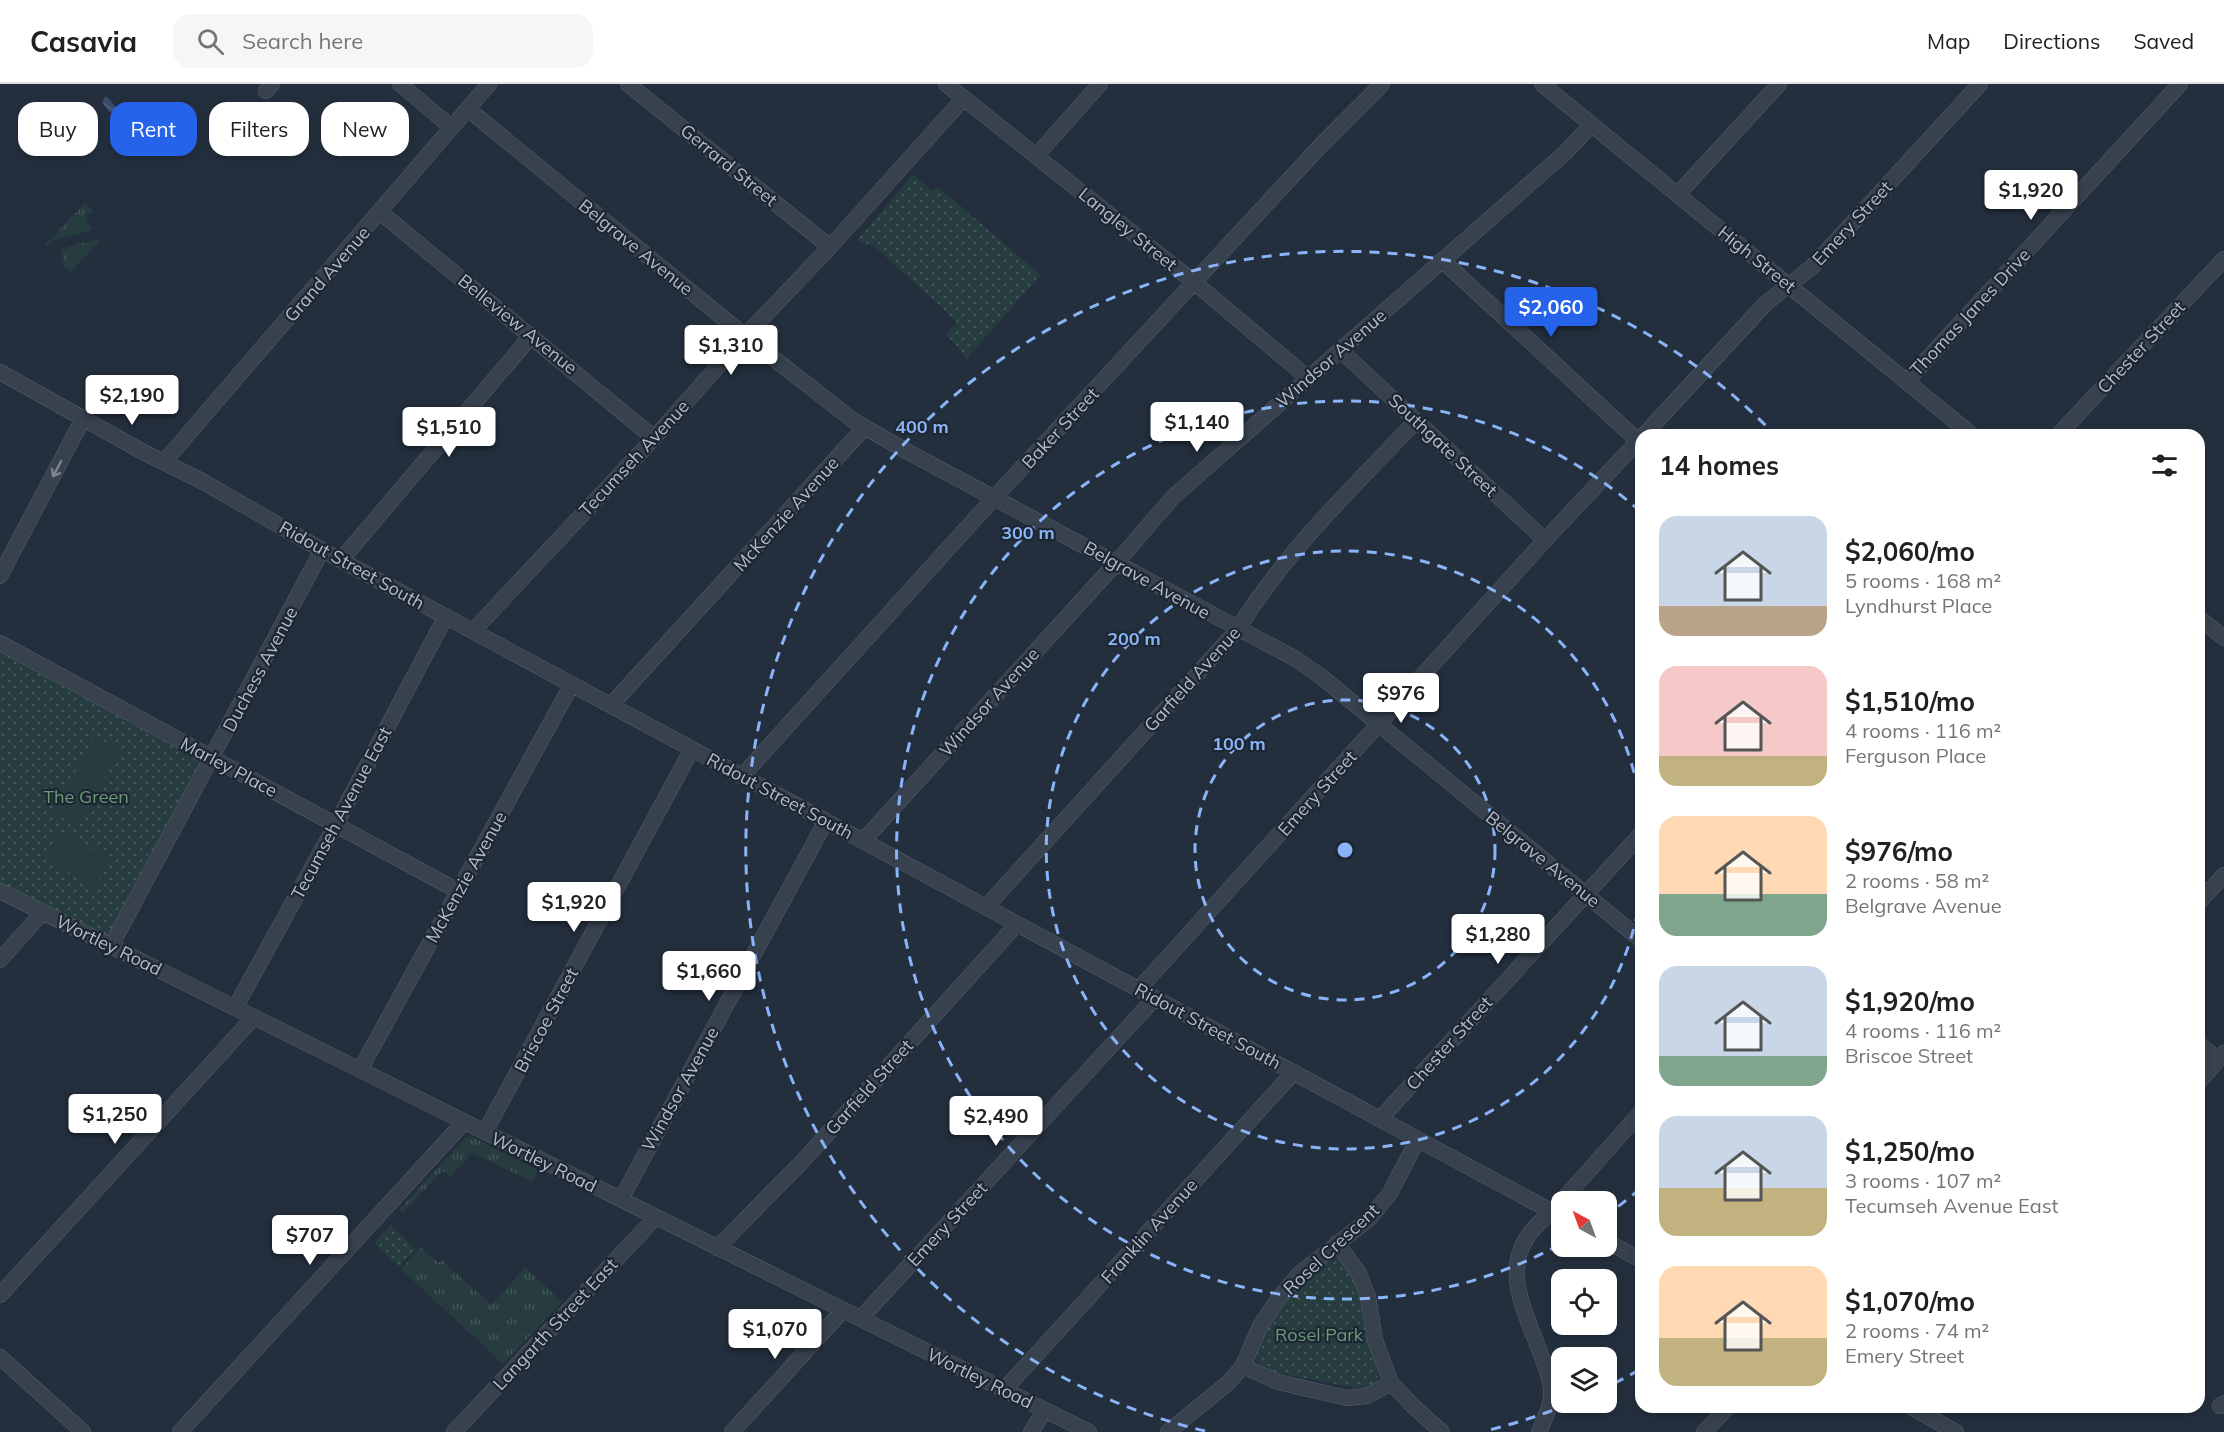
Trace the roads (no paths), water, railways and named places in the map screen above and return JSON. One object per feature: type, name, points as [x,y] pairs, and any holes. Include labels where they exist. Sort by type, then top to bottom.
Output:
[{"type":"street","points":[[400,84],[451,127]]},
{"type":"street","name":"Grand Avenue","points":[[164,462],[489,84]]},
{"type":"street","name":"Gerrard Street","points":[[628,84],[830,247]]},
{"type":"street","name":"Langley Street","points":[[946,84],[1195,283],[1308,378]]},
{"type":"street","points":[[1036,156],[1100,84]]},
{"type":"street","name":"Baker Street","points":[[742,776],[994,498],[1323,143],[1382,84]]},
{"type":"street","points":[[1678,194],[1779,84]]},
{"type":"street","name":"Emery Street","points":[[1649,429],[1766,303],[1812,267],[1980,84]]},
{"type":"street","name":"Thomas Janes Drive","points":[[1907,381],[2180,84]]},
{"type":"street","name":"High Street","points":[[1544,85],[1964,429]]},
{"type":"street","name":"Tecumseh Avenue","points":[[473,631],[654,438],[744,336],[830,247],[964,98]]},
{"type":"street","name":"Belgrave Avenue","points":[[468,109],[744,336],[864,428],[1296,659],[1379,724],[1635,935]]},
{"type":"street","name":"Windsor Avenue","points":[[863,841],[1117,562],[1173,496],[1565,153],[1592,124]]},
{"type":"street","name":"Belleview Avenue","points":[[380,212],[532,335],[654,438]]},
{"type":"street","name":"Chester Street","points":[[2064,429],[2224,259]]},
{"type":"street","points":[[1442,260],[1635,433]]},
{"type":"street","points":[[341,560],[532,335]]},
{"type":"street","name":"Southgate Street","points":[[1340,350],[1545,540]]},
{"type":"street","name":"Ridout Street South","points":[[0,372],[200,480],[322,550],[1551,1211]]},
{"type":"street","points":[[0,576],[84,417]]},
{"type":"street","name":"Garfield Avenue","points":[[986,907],[1238,629],[1252,605],[1287,558],[1416,420]]},
{"type":"street","name":"McKenzie Avenue","points":[[611,705],[864,428]]},
{"type":"street","name":"Emery Street","points":[[1138,989],[1545,540],[1635,444]]},
{"type":"street","name":"Duchess Avenue","points":[[111,946],[322,550]]},
{"type":"street","name":"Tecumseh Avenue East","points":[[235,1008],[446,616]]},
{"type":"street","points":[[2205,623],[2224,638]]},
{"type":"street","name":"Marley Place","points":[[0,643],[458,891]]},
{"type":"street","name":"McKenzie Avenue","points":[[360,1070],[572,684]]},
{"type":"street","name":"Briscoe Street","points":[[485,1132],[692,749]]},
{"type":"street","name":"Windsor Avenue","points":[[621,1199],[826,821]]},
{"type":"street","name":"Chester Street","points":[[1380,1119],[1635,841]]},
{"type":"street","points":[[2205,896],[2224,875]]},
{"type":"street","name":"Wortley Road","points":[[0,891],[1089,1432]]},
{"type":"street","points":[[0,960],[43,912]]},
{"type":"street","name":"Garfield Street","points":[[717,1248],[800,1164],[1017,924]]},
{"type":"street","name":"Emery Street","points":[[861,1318],[1155,998]]},
{"type":"street","points":[[0,1295],[254,1017]]},
{"type":"street","points":[[2205,1047],[2221,1056],[2205,1075]]},
{"type":"street","name":"Franklin Avenue","points":[[1004,1390],[1294,1072]]},
{"type":"street","points":[[1576,1191],[1635,1119]]},
{"type":"street","points":[[180,1432],[464,1122]]},
{"type":"street","name":"Rosel Crescent","points":[[1168,1432],[1228,1383],[1243,1366],[1260,1326],[1299,1274],[1369,1219],[1390,1193],[1418,1139]]},
{"type":"street","name":"Langarth Street East","points":[[454,1432],[656,1217]]},
{"type":"street","points":[[1539,1432],[1552,1395],[1548,1373],[1516,1289],[1517,1259],[1526,1236],[1536,1223],[1551,1217]]},
{"type":"street","points":[[1337,1243],[1359,1274],[1368,1298],[1375,1340],[1391,1383],[1442,1432]]},
{"type":"street","points":[[1617,1247],[1635,1257]]},
{"type":"street","points":[[732,1432],[843,1310]]},
{"type":"street","points":[[0,1357],[83,1432]]},
{"type":"street","points":[[1243,1366],[1278,1382],[1347,1398],[1367,1396],[1391,1383]]},
{"type":"street","points":[[1031,1432],[1045,1410]]},
{"type":"street","points":[[1704,1432],[1722,1413]]},
{"type":"street","points":[[1922,1413],[1956,1432]]},
{"type":"water","points":[[106,96],[112,102],[110,112],[109,112],[102,102]]},
{"type":"park label","name":"The Green","points":[[86,796]]},
{"type":"park label","name":"Rosel Park","points":[[1319,1334]]}]
